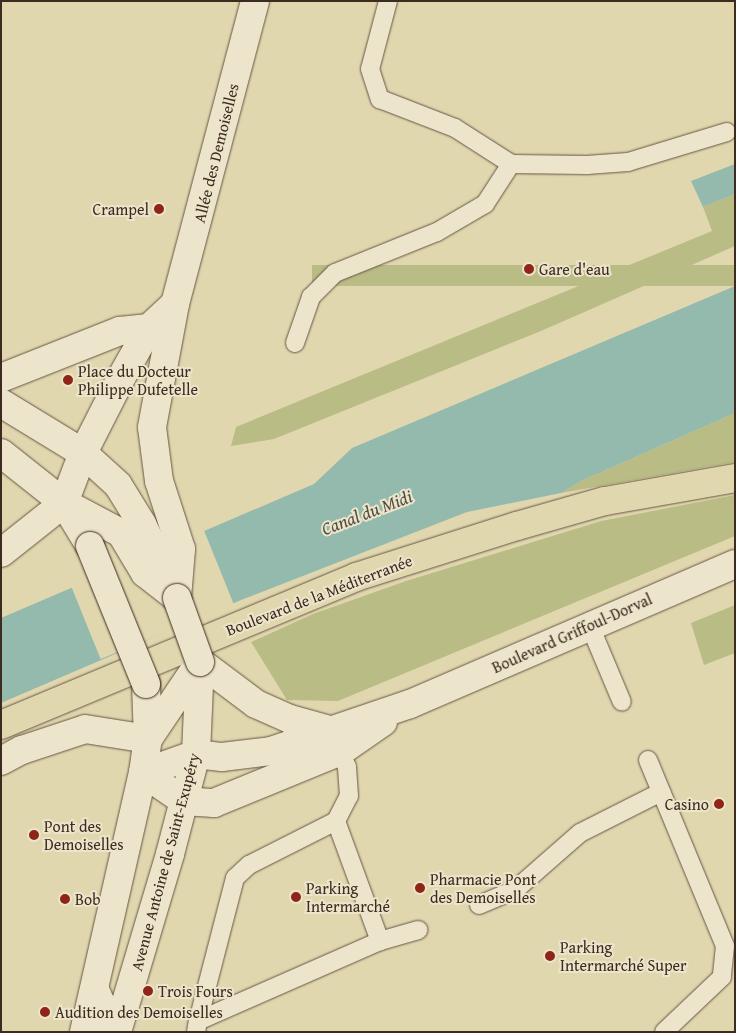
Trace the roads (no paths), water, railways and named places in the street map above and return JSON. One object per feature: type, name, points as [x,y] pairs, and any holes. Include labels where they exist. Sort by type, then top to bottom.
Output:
[{"type":"main road","name":"Allée des Demoiselles","points":[[177,598],[181,549],[158,481],[152,427],[174,304],[255,1]]},
{"type":"main road","points":[[1,553],[64,503],[83,452],[149,328],[174,304]]},
{"type":"main road","points":[[1,378],[120,331],[149,328]]},
{"type":"main road","points":[[1,403],[83,452],[118,485],[132,529],[177,598],[200,662],[256,704],[336,741]]},
{"type":"main road","points":[[1,453],[64,503],[132,529]]},
{"type":"main road","name":"Boulevard de la Méditerranée","points":[[1,725],[356,577],[517,526],[605,502],[735,478]]},
{"type":"main road","points":[[64,503],[90,546],[146,684],[148,739],[143,773],[84,1032]]},
{"type":"main road","name":"Boulevard Griffoul-Dorval","points":[[184,801],[214,803],[410,704],[735,564]]},
{"type":"main road","points":[[148,739],[200,662]]},
{"type":"main road","name":"Avenue Antoine de Saint-Exupéry","points":[[117,1032],[196,754],[200,662]]},
{"type":"main road","points":[[1,760],[22,750],[85,729],[148,739]]},
{"type":"main road","name":"Boulevard Griffoul-Dorval","points":[[143,773],[196,754],[222,757],[336,741]]},
{"type":"main road","points":[[143,773],[184,801]]},
{"type":"lane","points":[[388,1],[370,68],[380,99],[455,128],[511,164],[587,165],[628,162],[727,132]]},
{"type":"lane","points":[[295,343],[311,297],[335,273],[437,232],[485,204],[511,164]]},
{"type":"lane","points":[[590,626],[622,702]]},
{"type":"lane","points":[[197,1027],[235,878],[249,865],[336,821],[349,796],[336,741]]},
{"type":"lane","points":[[648,760],[725,946],[722,977],[664,1032]]},
{"type":"lane","points":[[479,905],[515,890],[580,833],[660,792]]},
{"type":"lane","points":[[336,821],[380,941]]},
{"type":"lane","points":[[197,1027],[380,941],[418,930]]},
{"type":"lane","points":[[96,980],[105,1000],[102,1032]]},
{"type":"water","points":[[735,164],[735,194],[703,207],[691,181]]},
{"type":"water","name":"Canal du Midi","points":[[735,286],[735,413],[581,481],[561,493],[467,512],[241,600],[1,703],[1,618],[314,484],[352,448]]},
{"type":"place","name":"Crampel","points":[[159,209]]},
{"type":"place","name":"Gare d'eau","points":[[529,269]]},
{"type":"place","name":"Place du Docteur Philippe Dufetelle","points":[[68,380]]},
{"type":"place","name":"Casino","points":[[719,804]]},
{"type":"place","name":"Pont des Demoiselles","points":[[34,835]]},
{"type":"place","name":"Pharmacie Pont des Demoiselles","points":[[420,888]]},
{"type":"place","name":"Parking Intermarché","points":[[296,897]]},
{"type":"place","name":"Bob","points":[[65,899]]},
{"type":"place","name":"Parking Intermarché Super","points":[[550,956]]},
{"type":"place","name":"Trois Fours","points":[[148,991]]},
{"type":"place","name":"Audition des Demoiselles","points":[[45,1012]]}]
